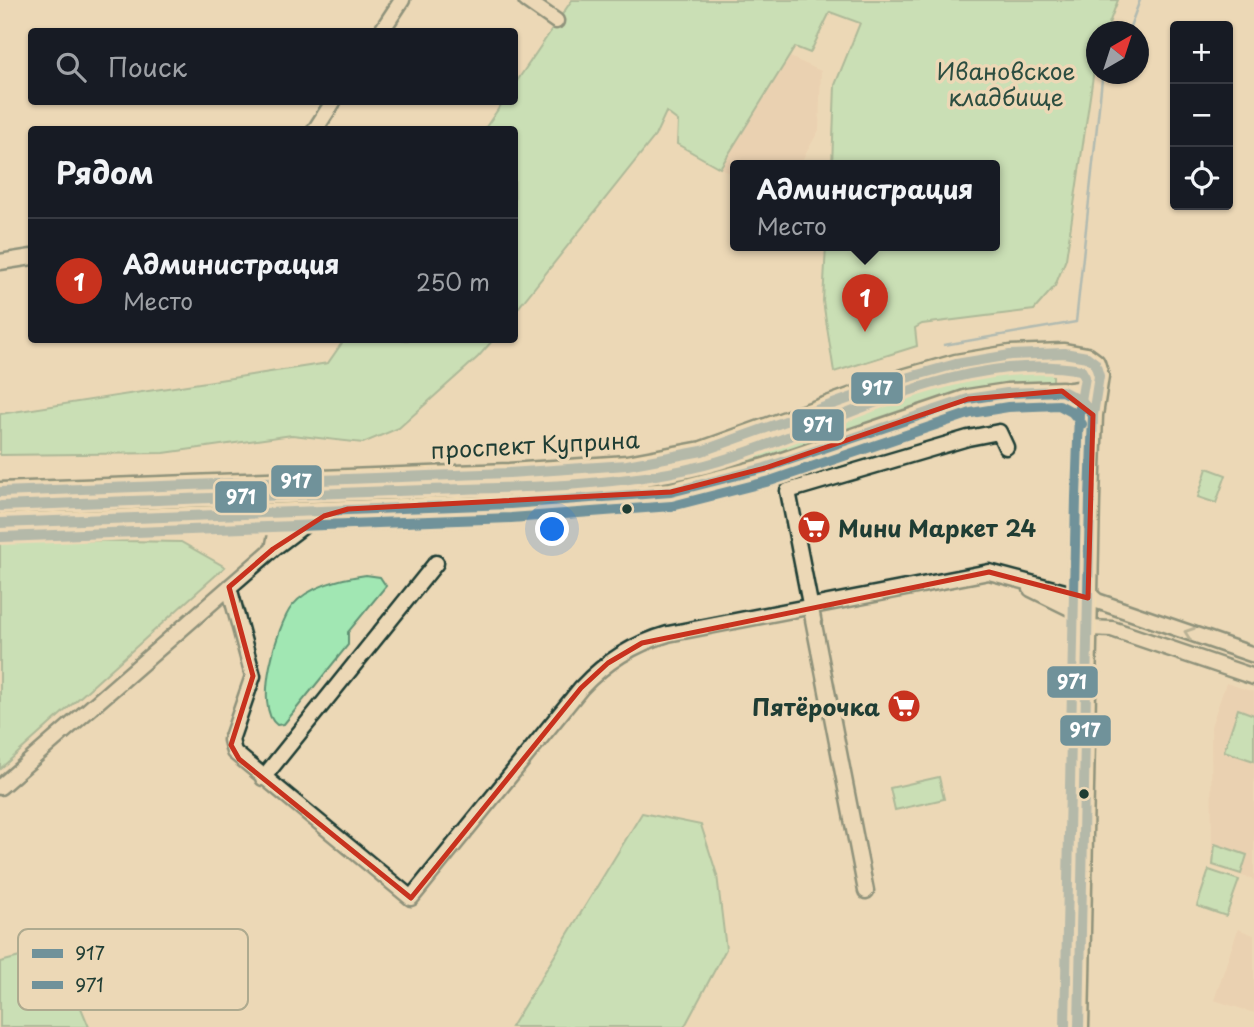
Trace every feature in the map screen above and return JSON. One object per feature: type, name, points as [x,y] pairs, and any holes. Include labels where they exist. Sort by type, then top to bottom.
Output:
[{"type":"main road","name":"проспект Куприна","points":[[0,492],[536,472],[627,465],[702,451],[903,379],[956,364],[1010,355],[1057,354],[1087,357],[1095,363],[1098,371]]},
{"type":"main road","points":[[1079,1027],[1090,498],[1093,415],[1098,371]]},
{"type":"main road","points":[[0,523],[565,501],[671,492],[765,468],[968,399],[1007,393],[1062,391],[1081,401],[1093,415]]},
{"type":"street","points":[[384,28],[402,0]]},
{"type":"street","points":[[526,0],[556,21]]},
{"type":"street","points":[[318,126],[332,105]]},
{"type":"street","points":[[0,262],[28,258]]},
{"type":"street","points":[[1062,391],[1087,387],[1093,383],[1098,371]]},
{"type":"street","points":[[866,891],[788,491],[968,438],[999,432],[1006,447]]},
{"type":"street","points":[[0,788],[273,549],[306,524],[348,509]]},
{"type":"street","points":[[255,515],[265,518],[277,529],[273,549]]},
{"type":"street","points":[[263,778],[436,563]]},
{"type":"street","points":[[229,587],[253,676],[231,745],[239,759],[411,898],[582,688],[608,663],[656,638],[989,572],[1088,595],[1119,609],[1254,655]]},
{"type":"street","points":[[1002,574],[1088,622],[1254,677]]},
{"type":"highlighted area","points":[[1062,391],[1093,415],[1088,598],[989,572],[642,643],[608,663],[581,688],[411,898],[239,759],[231,745],[253,676],[229,587],[273,549],[324,516],[348,509],[671,492],[765,468],[968,399]]},
{"type":"shaded area","points":[[790,57],[821,71],[819,130],[802,160],[730,160],[730,173],[720,168]]},
{"type":"shaded area","points":[[1226,683],[1254,692],[1254,880],[1212,866],[1211,726]]},
{"type":"shaded area","points":[[1238,929],[1254,935],[1254,1013],[1214,1000]]},
{"type":"green space","name":"Ивановское кладбище","points":[[572,0],[1118,0],[1110,21],[1086,21],[1086,84],[1092,84],[1066,259],[1055,286],[1034,310],[922,324],[915,328],[917,346],[834,372],[823,301],[826,251],[1000,251],[1000,160],[832,160],[835,85],[860,23],[830,12],[810,53],[795,47],[720,168],[677,144],[678,121],[666,112],[655,136],[518,308],[518,126],[487,126],[501,105],[518,105],[518,80]]},
{"type":"green space","points":[[342,343],[490,343],[399,428],[363,443],[292,435],[164,453],[0,455],[0,414],[328,363]]},
{"type":"green space","points":[[1053,360],[1053,384],[667,486],[513,498],[512,480],[562,478],[840,407],[955,372],[1007,363]]},
{"type":"green space","points":[[1207,468],[1226,475],[1216,503],[1198,497]]},
{"type":"green space","points":[[505,482],[505,495],[183,509],[0,512],[0,501]]},
{"type":"green space","points":[[0,539],[181,542],[225,567],[0,769]]},
{"type":"green space","points":[[366,575],[380,577],[386,586],[348,632],[348,645],[284,724],[277,725],[270,716],[267,685],[274,648],[286,616],[299,599],[316,588]]},
{"type":"green space","points":[[1238,709],[1254,715],[1254,761],[1224,751]]},
{"type":"green space","points":[[939,777],[944,799],[895,810],[890,788]]},
{"type":"green space","points":[[642,813],[701,825],[717,875],[726,949],[684,1027],[511,1027]]},
{"type":"green space","points":[[1215,844],[1247,855],[1241,874],[1213,865]]},
{"type":"green space","points":[[1209,870],[1239,880],[1226,916],[1197,906]]},
{"type":"green space","points":[[18,958],[18,1010],[82,1010],[89,1027],[0,1027],[0,962]]},
{"type":"waterway","points":[[1132,21],[1140,0]]},
{"type":"waterway","points":[[944,345],[1076,322],[1101,84]]},
{"type":"transit line","name":"917","points":[[0,492],[509,473],[627,465],[702,451],[903,379],[956,364],[1010,355],[1064,353],[1087,357],[1095,363],[1099,376],[1093,415],[1090,498],[1079,1027]]},
{"type":"transit line","name":"971","points":[[1,506],[541,486],[629,479],[696,467],[750,451],[890,397],[937,382],[985,371],[1033,366],[1081,370],[1085,377],[1079,414],[1076,497],[1065,1027]]},
{"type":"transit line","name":"917","points":[[0,523],[510,504],[671,492],[765,468],[968,399],[1007,393],[1062,391],[1081,401],[1093,415]]},
{"type":"transit line","name":"971","points":[[1,537],[511,518],[672,506],[770,481],[971,413],[1008,407],[1059,405],[1072,412],[1082,424]]},
{"type":"place","name":"Администрация","points":[[865,332]]},
{"type":"place","name":"Мини Маркет 24","points":[[814,527]]},
{"type":"place","name":"Пятёрочка","points":[[904,706]]}]
